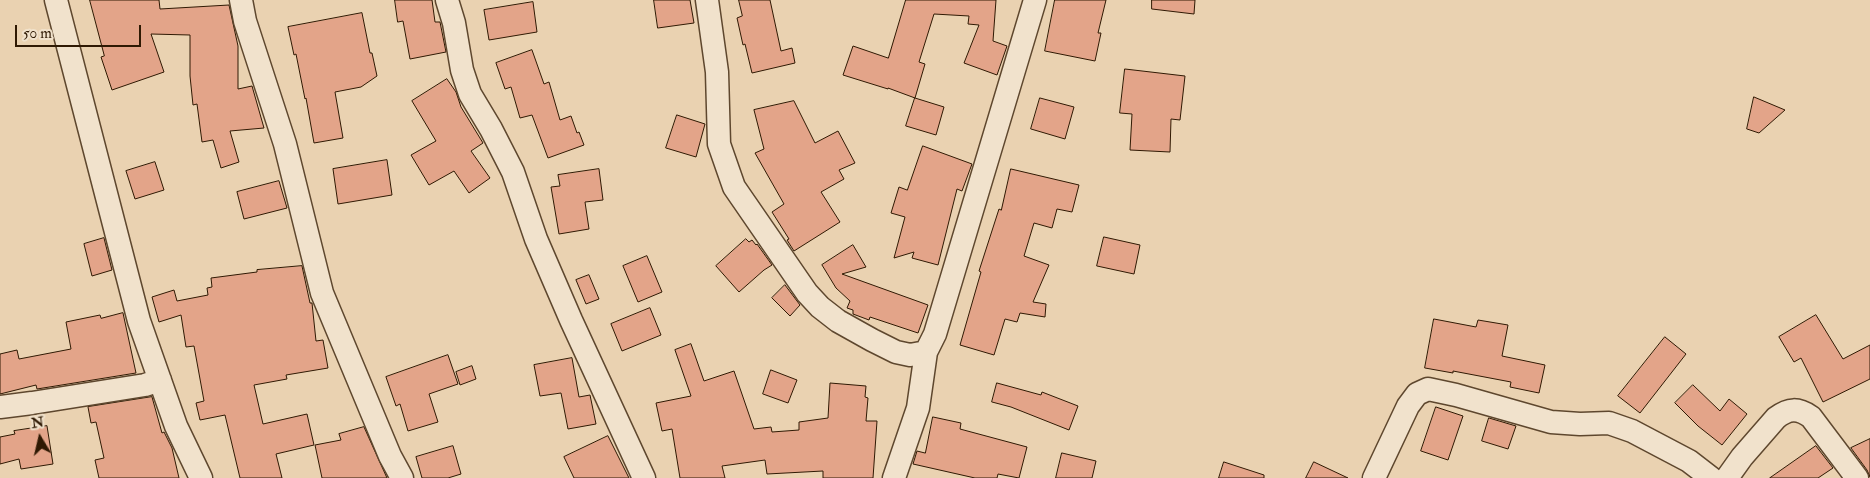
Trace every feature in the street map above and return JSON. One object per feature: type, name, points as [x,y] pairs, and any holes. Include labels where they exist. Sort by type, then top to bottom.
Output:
[{"type":"street","points":[[56,0],[139,321],[176,426],[201,478]]},
{"type":"street","points":[[241,0],[245,22],[285,144],[322,293],[390,456],[402,478]]},
{"type":"street","points":[[447,0],[454,24],[462,70],[470,94],[513,172],[536,239],[551,275],[644,478]]},
{"type":"street","points":[[707,0],[717,72],[719,144],[734,187],[807,293],[820,307],[838,321],[896,352],[918,353]]},
{"type":"street","points":[[918,353],[935,334],[1035,0]]},
{"type":"street","points":[[894,478],[918,408],[923,383],[918,353]]},
{"type":"street","points":[[0,407],[145,385],[160,380]]},
{"type":"street","points":[[1374,478],[1408,406],[1417,394],[1428,389],[1551,422],[1609,423],[1632,431],[1689,461],[1711,478]]},
{"type":"street","points":[[1727,478],[1742,456],[1770,425],[1783,412],[1792,410],[1802,411],[1811,417],[1857,478]]},
{"type":"building","points":[[90,0],[159,0],[160,9],[229,5],[238,46],[238,89],[252,86],[264,128],[230,131],[239,162],[221,168],[213,140],[202,142],[197,104],[193,105],[190,76],[190,35],[151,34],[164,72],[112,90],[101,57],[104,56]]},
{"type":"building","points":[[395,0],[432,0],[435,22],[440,22],[446,52],[410,59],[403,21],[398,22]]},
{"type":"building","points":[[654,0],[690,0],[694,23],[658,28]]},
{"type":"building","points":[[739,0],[770,0],[781,51],[792,48],[795,63],[752,73],[737,18],[742,16]]},
{"type":"building","points":[[906,0],[996,0],[993,41],[1007,46],[997,75],[964,63],[979,25],[968,24],[969,16],[934,14],[919,62],[925,64],[915,98],[843,75],[853,46],[888,58]]},
{"type":"building","points":[[1055,0],[1106,0],[1098,33],[1101,33],[1095,61],[1045,51]]},
{"type":"building","points":[[1152,0],[1195,0],[1194,14],[1152,9]]},
{"type":"building","points":[[533,2],[537,32],[489,40],[484,10]]},
{"type":"building","points":[[362,13],[377,76],[361,87],[335,92],[343,138],[314,143],[306,98],[288,27]]},
{"type":"building","points":[[532,50],[544,84],[549,82],[560,120],[571,116],[584,145],[548,158],[532,115],[520,118],[511,87],[505,89],[496,63]]},
{"type":"building","points":[[1125,69],[1185,76],[1180,120],[1171,119],[1170,152],[1130,150],[1132,114],[1120,113]]},
{"type":"building","points":[[447,79],[456,92],[461,107],[483,143],[471,151],[490,178],[469,193],[454,171],[429,185],[411,155],[436,141],[412,101]]},
{"type":"building","points":[[1754,97],[1785,110],[1759,133],[1747,129]]},
{"type":"building","points":[[915,98],[944,107],[936,135],[906,126]]},
{"type":"building","points":[[1040,98],[1074,107],[1065,139],[1031,129]]},
{"type":"building","points":[[794,101],[815,143],[838,131],[855,163],[839,170],[844,179],[821,192],[840,222],[794,251],[787,240],[789,239],[772,212],[784,204],[755,153],[764,149],[754,110]]},
{"type":"building","points":[[677,115],[705,124],[696,157],[666,148]]},
{"type":"building","points":[[923,146],[972,164],[962,191],[957,189],[938,265],[912,258],[914,252],[894,258],[905,217],[891,213],[899,187],[907,190]]},
{"type":"building","points":[[387,160],[392,195],[338,204],[333,169]]},
{"type":"building","points":[[155,162],[164,190],[135,199],[126,171]]},
{"type":"building","points":[[599,169],[603,200],[585,202],[589,229],[559,234],[551,187],[560,186],[558,175]]},
{"type":"building","points":[[1011,169],[1079,185],[1072,212],[1057,209],[1052,228],[1034,223],[1024,256],[1049,265],[1033,302],[1046,304],[1045,317],[1020,313],[1017,322],[1005,319],[994,355],[960,345],[981,272],[979,271],[999,209],[1001,210]]},
{"type":"building","points":[[279,181],[287,208],[244,219],[237,192]]},
{"type":"building","points":[[1104,237],[1140,245],[1134,274],[1097,266]]},
{"type":"building","points":[[104,238],[112,270],[92,276],[84,244]]},
{"type":"building","points":[[746,239],[749,242],[752,240],[757,244],[772,265],[739,292],[716,266]]},
{"type":"building","points":[[853,245],[866,267],[842,274],[928,305],[918,333],[870,317],[869,320],[853,314],[853,310],[847,308],[850,301],[836,288],[822,265]]},
{"type":"building","points":[[647,256],[662,292],[638,302],[623,266]]},
{"type":"building","points":[[302,266],[310,303],[312,303],[316,341],[323,340],[328,368],[286,375],[287,379],[254,385],[263,424],[307,414],[314,445],[276,454],[282,478],[240,478],[225,415],[200,420],[196,403],[204,401],[194,346],[186,347],[181,315],[159,322],[152,297],[174,290],[177,301],[208,295],[207,288],[212,287],[211,278],[257,272],[257,270]]},
{"type":"building","points":[[589,275],[599,299],[586,304],[576,280]]},
{"type":"building","points":[[785,285],[800,305],[790,316],[772,298]]},
{"type":"building","points":[[650,308],[661,335],[622,351],[611,324]]},
{"type":"building","points":[[123,313],[136,373],[37,389],[36,385],[0,394],[0,354],[17,350],[19,359],[71,349],[66,322],[100,315],[101,318]]},
{"type":"building","points":[[1816,315],[1843,359],[1870,345],[1870,379],[1823,402],[1801,358],[1794,362],[1779,337]]},
{"type":"building","points":[[1434,319],[1476,327],[1478,320],[1508,325],[1502,356],[1545,365],[1539,393],[1510,387],[1511,382],[1453,371],[1453,373],[1425,368]]},
{"type":"building","points":[[1665,337],[1686,354],[1640,413],[1618,396]]},
{"type":"building","points":[[691,344],[704,381],[734,371],[754,429],[771,427],[772,432],[799,430],[799,422],[828,418],[830,383],[866,386],[865,397],[868,398],[866,421],[877,421],[873,478],[823,478],[823,471],[767,474],[765,460],[722,466],[725,478],[680,478],[672,429],[662,431],[656,403],[691,396],[675,350]]},
{"type":"building","points":[[448,355],[458,384],[429,394],[438,422],[408,431],[400,404],[396,406],[386,377]]},
{"type":"building","points":[[572,358],[579,397],[590,395],[596,424],[568,429],[561,393],[540,396],[534,365]]},
{"type":"building","points":[[472,366],[476,379],[460,385],[456,372]]},
{"type":"building","points":[[771,370],[797,380],[788,403],[763,394]]},
{"type":"building","points":[[997,383],[1041,395],[1042,392],[1078,406],[1069,430],[1011,407],[992,402]]},
{"type":"building","points":[[1693,385],[1720,411],[1729,399],[1747,414],[1722,445],[1698,426],[1675,403]]},
{"type":"building","points":[[152,397],[162,433],[164,432],[172,448],[179,478],[99,478],[95,460],[104,458],[96,422],[91,423],[88,407]]},
{"type":"building","points":[[1436,407],[1463,416],[1448,460],[1421,451]]},
{"type":"building","points":[[933,417],[961,423],[960,429],[1027,447],[1019,478],[998,474],[997,478],[975,478],[913,464],[917,451],[925,453]]},
{"type":"building","points":[[1489,418],[1516,426],[1508,449],[1482,441]]},
{"type":"building","points":[[47,426],[53,464],[21,469],[19,459],[0,464],[0,437],[15,434],[14,431]]},
{"type":"building","points":[[364,427],[387,478],[322,478],[315,445],[341,440],[339,434]]},
{"type":"building","points":[[608,436],[629,478],[574,478],[564,457]]},
{"type":"building","points":[[1870,439],[1870,477],[1851,448]]},
{"type":"building","points":[[453,446],[461,474],[448,478],[422,478],[416,457]]},
{"type":"building","points":[[1816,446],[1833,468],[1818,478],[1770,478]]},
{"type":"building","points":[[1062,453],[1096,461],[1092,478],[1056,478]]},
{"type":"building","points":[[1224,462],[1264,475],[1264,478],[1219,478]]},
{"type":"building","points":[[1314,462],[1348,478],[1306,478]]}]
